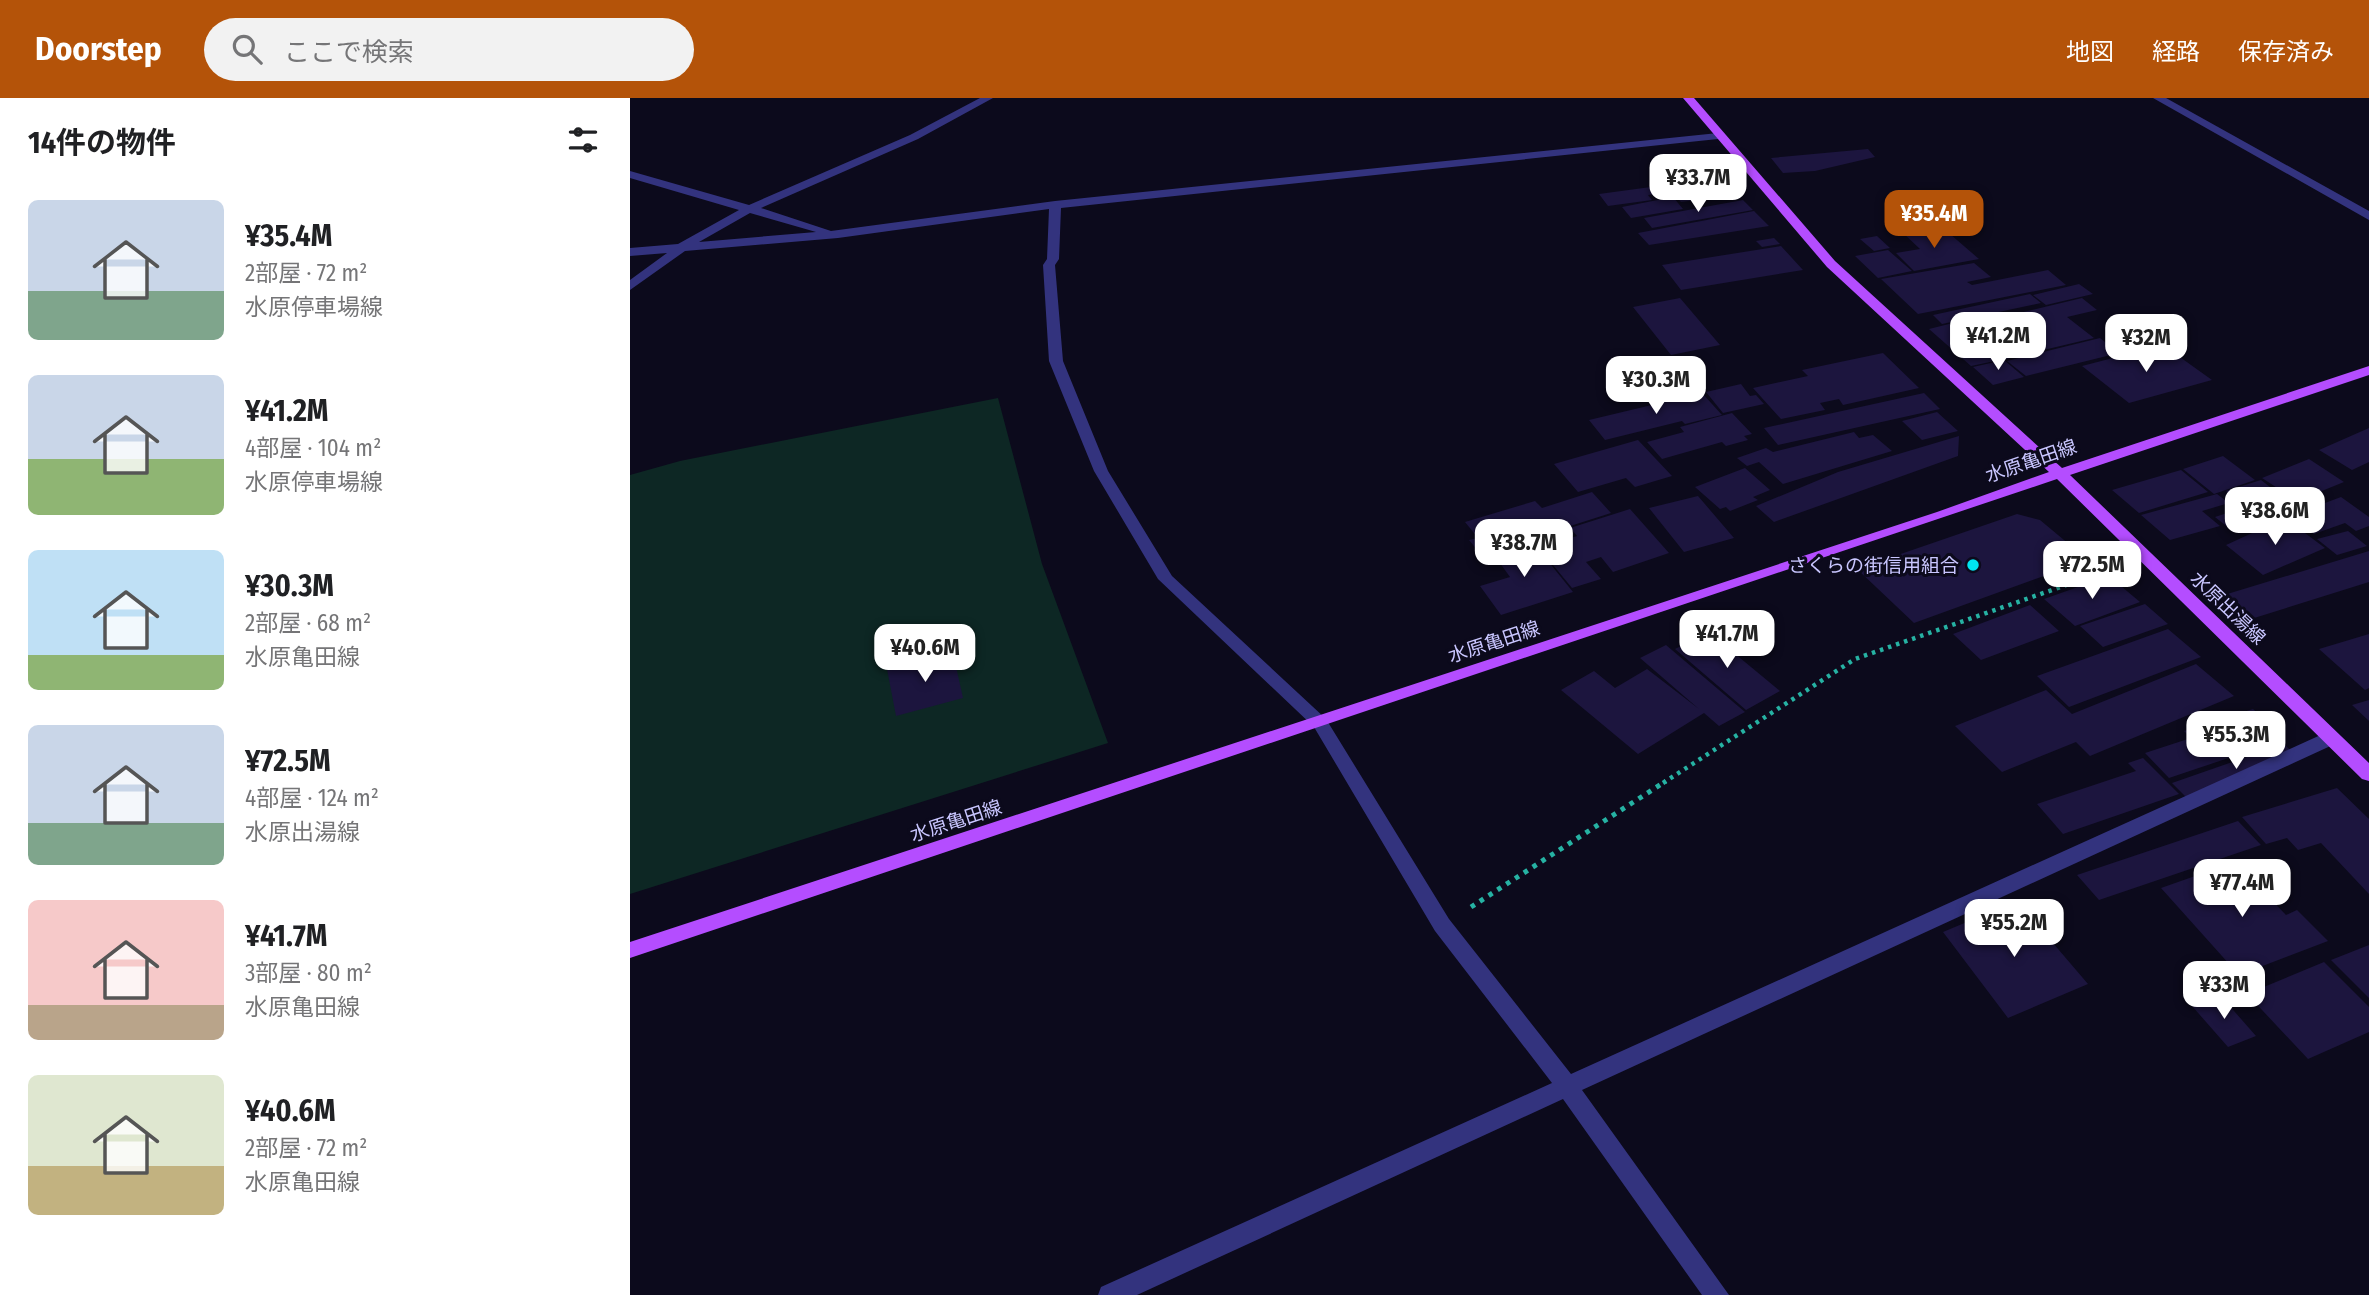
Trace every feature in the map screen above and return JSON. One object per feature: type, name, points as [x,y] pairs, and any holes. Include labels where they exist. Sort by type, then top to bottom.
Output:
[{"type":"main road","name":"水原出湯線","points":[[1688,98],[1831,264],[2058,472],[2369,774]]},
{"type":"main road","name":"水原亀田線","points":[[630,950],[1320,723],[1942,515],[2058,472],[2239,416],[2369,370]]},
{"type":"street","points":[[630,286],[682,247],[747,210],[914,137],[988,98]]},
{"type":"street","points":[[2158,98],[2369,216]]},
{"type":"street","points":[[630,252],[838,234],[1055,205],[1718,136]]},
{"type":"street","points":[[630,174],[747,210],[838,234]]},
{"type":"street","points":[[1055,205],[1053,258],[1049,265],[1056,361],[1101,471],[1166,579],[1320,723],[1443,925],[1566,1085],[1717,1295]]},
{"type":"street","points":[[1110,1295],[2331,738]]},
{"type":"path","points":[[1443,925],[1855,659],[2146,557]]},
{"type":"green space","points":[[998,398],[1042,564],[1108,743],[630,894],[630,475],[680,461]]},
{"type":"building","points":[[1868,149],[1875,157],[1815,171],[1783,173],[1771,158]]},
{"type":"building","points":[[1725,177],[1737,191],[1694,197],[1697,200],[1681,202],[1672,192],[1648,195],[1652,200],[1608,206],[1599,194]]},
{"type":"building","points":[[1673,197],[1683,209],[1631,218],[1622,207]]},
{"type":"building","points":[[1743,200],[1753,210],[1652,228],[1644,218]]},
{"type":"building","points":[[1754,211],[1769,226],[1649,245],[1638,233]]},
{"type":"building","points":[[1936,226],[1950,234],[1979,259],[1914,271],[1896,253],[1920,249],[1902,232]]},
{"type":"building","points":[[1877,236],[1890,248],[1874,251],[1860,239]]},
{"type":"building","points":[[1774,238],[1780,244],[1762,247],[1756,241]]},
{"type":"building","points":[[1781,246],[1803,270],[1681,290],[1662,265]]},
{"type":"building","points":[[1888,250],[1912,271],[1878,278],[1855,256]]},
{"type":"building","points":[[1974,263],[1991,277],[1967,282],[1972,285],[2048,270],[2066,285],[1918,314],[1881,279]]},
{"type":"building","points":[[2079,284],[2093,294],[2046,305],[2033,295]]},
{"type":"building","points":[[2030,294],[2041,303],[1942,324],[1933,315]]},
{"type":"building","points":[[1680,298],[1720,345],[1671,355],[1633,307]]},
{"type":"building","points":[[2082,298],[2097,310],[2067,317],[2094,338],[2006,359],[1986,342],[2004,359],[1971,366],[1929,329],[1961,321],[1981,338],[2029,327],[1992,334],[1978,323]]},
{"type":"building","points":[[2100,338],[2119,353],[2026,376],[2007,361]]},
{"type":"building","points":[[2163,345],[2212,380],[2129,403],[2082,366]]},
{"type":"building","points":[[1883,353],[1919,388],[1843,405],[1839,399],[1820,403],[1825,410],[1781,419],[1753,388],[1808,376],[1802,370]]},
{"type":"building","points":[[2004,360],[2024,377],[1993,385],[1973,367]]},
{"type":"building","points":[[1741,384],[1750,396],[1756,395],[1764,404],[1723,413],[1706,392]]},
{"type":"building","points":[[1702,393],[1722,415],[1685,424],[1682,421],[1605,440],[1589,420]]},
{"type":"building","points":[[1924,393],[1940,409],[1778,445],[1764,428]]},
{"type":"building","points":[[1937,412],[1958,431],[1922,440],[1902,421]]},
{"type":"building","points":[[1732,413],[1752,434],[1744,436],[1748,440],[1726,446],[1722,442],[1662,459],[1647,442],[1684,432],[1680,427]]},
{"type":"building","points":[[2369,428],[2369,462],[2352,470],[2319,450]]},
{"type":"building","points":[[1854,432],[1859,438],[1873,435],[1892,451],[1783,484],[1759,462],[1747,466],[1737,458],[1766,448],[1773,452]]},
{"type":"building","points":[[1959,436],[1958,456],[1774,522],[1756,506],[1838,472]]},
{"type":"building","points":[[1638,440],[1672,476],[1635,487],[1626,478],[1578,492],[1554,464]]},
{"type":"building","points":[[2223,456],[2255,480],[2214,494],[2183,469]]},
{"type":"building","points":[[2309,459],[2344,482],[2297,501],[2262,478]]},
{"type":"building","points":[[1745,468],[1770,490],[1753,497],[1758,500],[1730,511],[1726,507],[1720,509],[1695,487]]},
{"type":"building","points":[[2181,470],[2208,492],[2139,513],[2112,490]]},
{"type":"building","points":[[2261,480],[2297,508],[2230,529],[2215,517],[2245,507],[2226,491]]},
{"type":"building","points":[[1592,492],[1611,513],[1489,552],[1487,549],[1478,551],[1469,540],[1478,538],[1465,522],[1535,501],[1542,508]]},
{"type":"building","points":[[2217,494],[2229,503],[2202,511],[2220,526],[2170,540],[2141,515]]},
{"type":"building","points":[[1698,496],[1734,538],[1684,552],[1649,508]]},
{"type":"building","points":[[2341,497],[2369,517],[2369,526],[2356,531],[2345,523],[2314,534],[2290,516]]},
{"type":"building","points":[[1630,509],[1669,553],[1613,572],[1601,557],[1586,562],[1601,579],[1572,588],[1539,548],[1577,536],[1570,528]]},
{"type":"building","name":"さくらの街信用組合","points":[[2017,514],[2040,520],[2088,560],[1914,623],[1857,569]]},
{"type":"building","points":[[2285,518],[2325,548],[2263,575],[2226,545]]},
{"type":"building","points":[[2348,531],[2367,546],[2337,555],[2317,539]]},
{"type":"building","points":[[1531,540],[1573,592],[1501,615],[1480,586],[1510,577],[1492,552]]},
{"type":"building","points":[[2369,551],[2369,582],[2251,619],[2224,595]]},
{"type":"building","points":[[2109,576],[2140,602],[2075,626],[2044,599]]},
{"type":"building","points":[[2145,604],[2168,624],[2103,647],[2080,626]]},
{"type":"building","points":[[2030,605],[2059,631],[1981,660],[1953,634]]},
{"type":"building","points":[[2168,629],[2201,657],[2069,707],[2037,676]]},
{"type":"building","points":[[1712,630],[1726,641],[1722,643],[1780,691],[1746,710],[1675,649]]},
{"type":"building","points":[[2369,634],[2369,688],[2365,690],[2319,649]]},
{"type":"building","points":[[1666,645],[1745,712],[1719,726],[1704,713],[1638,754],[1561,690],[1594,671],[1615,688],[1647,669],[1699,709],[1640,658]]},
{"type":"building","points":[[953,653],[963,698],[896,716],[887,669]]},
{"type":"building","points":[[2196,664],[2234,696],[2090,756],[2076,742],[2002,772],[1955,726],[2046,690],[2072,714]]},
{"type":"building","points":[[2369,700],[2369,721],[2352,705]]},
{"type":"building","points":[[2253,709],[2285,739],[2169,778],[2145,753],[2191,738],[2184,731]]},
{"type":"building","points":[[2284,744],[2300,759],[2187,798],[2172,783]]},
{"type":"building","points":[[2143,758],[2179,794],[2063,834],[2037,804],[2136,771],[2128,763]]},
{"type":"building","points":[[2337,788],[2369,819],[2369,894],[2321,843],[2298,850],[2287,838],[2266,844],[2242,817]]},
{"type":"building","points":[[2238,821],[2261,845],[2099,900],[2077,875]]},
{"type":"building","points":[[2235,862],[2286,915],[2297,910],[2328,941],[2239,975],[2161,888]]},
{"type":"building","points":[[2017,901],[2088,984],[2008,1018],[1943,932]]},
{"type":"building","points":[[2369,945],[2369,998],[2331,960]]},
{"type":"building","points":[[2324,962],[2369,1007],[2369,1032],[2308,1059],[2247,994]]},
{"type":"building","points":[[2220,995],[2256,1036],[2228,1047],[2192,1006]]},
{"type":"place","name":"さくらの街信用組合","points":[[1973,565]]}]
